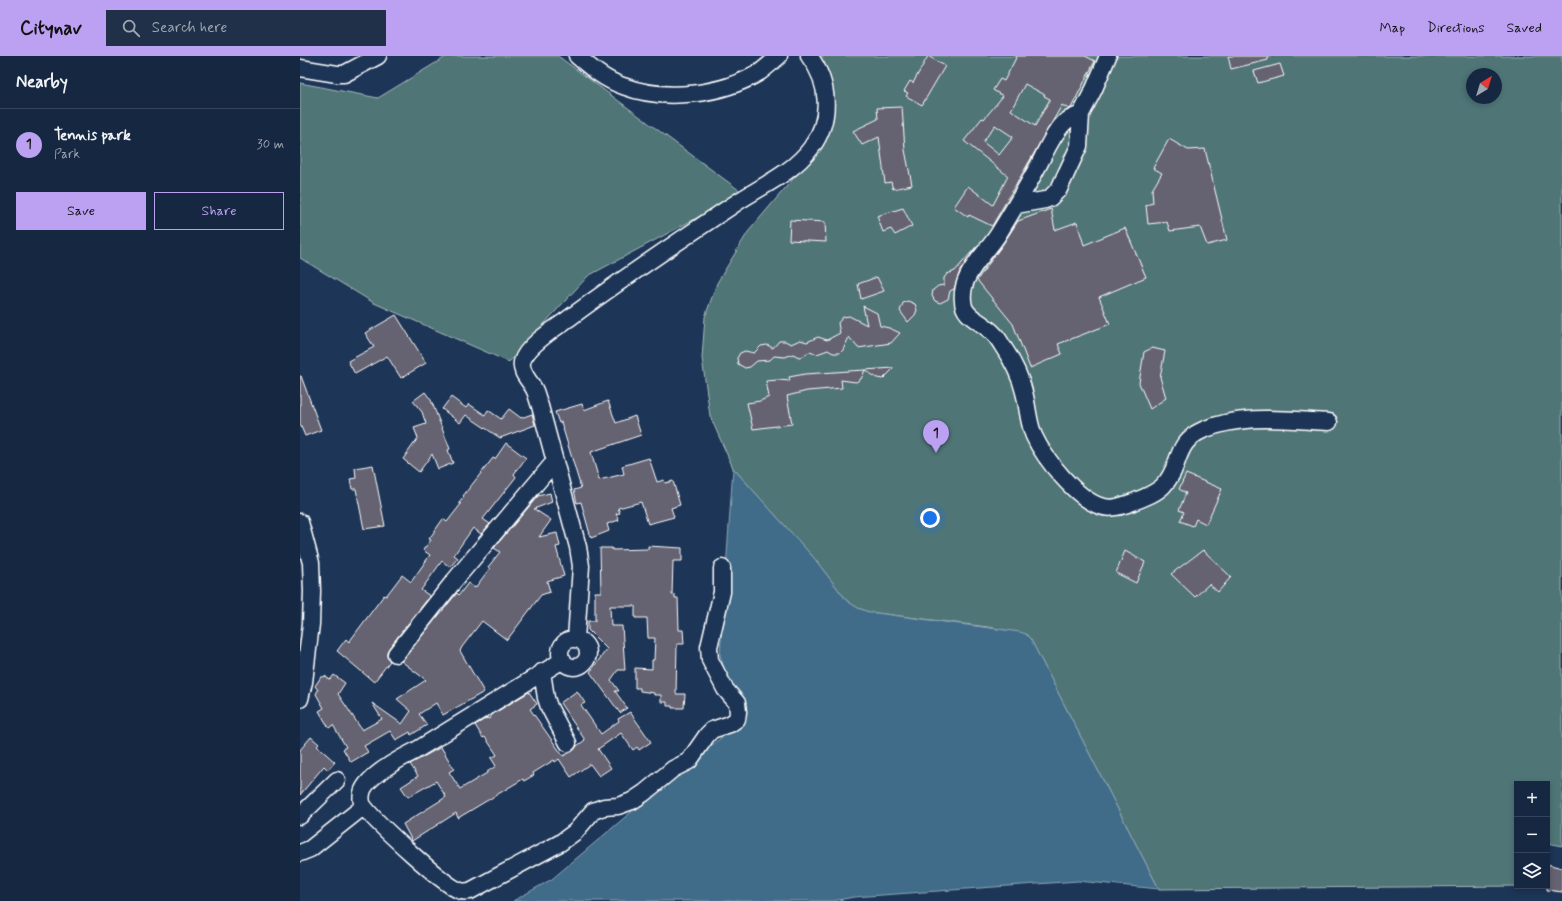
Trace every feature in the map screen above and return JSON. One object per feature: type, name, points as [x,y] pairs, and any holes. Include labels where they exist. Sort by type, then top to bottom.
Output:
[{"type":"street","points":[[300,68],[344,74],[378,56]]},
{"type":"street","points":[[577,56],[593,70],[612,82],[624,87],[653,93],[674,94],[708,91],[748,78],[761,71],[779,56]]},
{"type":"street","points":[[576,639],[581,566],[578,547],[535,391],[522,368],[523,361],[532,347],[589,303],[734,204],[795,166],[806,155],[818,136],[827,108],[820,72],[809,56]]},
{"type":"street","points":[[1016,205],[1045,200],[1050,198],[1059,189],[1079,146],[1081,114],[1094,89],[1108,56]]},
{"type":"street","points":[[1081,114],[1071,118],[1058,131],[998,236],[969,274],[964,284],[962,303],[966,312],[988,328],[1001,343],[1019,373],[1034,436],[1045,455],[1074,490],[1088,501],[1101,507],[1113,508],[1144,497],[1158,490],[1164,485],[1172,472],[1185,442],[1196,433],[1210,427],[1247,419],[1329,422]]},
{"type":"street","points":[[396,654],[454,581],[555,461]]},
{"type":"street","points":[[300,522],[311,563],[312,591],[311,624],[304,682],[300,699]]},
{"type":"street","points":[[563,660],[415,751],[392,763],[363,789],[361,801],[364,807],[385,830],[448,884],[461,891],[470,891],[560,843],[575,832],[593,811],[604,807],[618,806],[632,801],[644,794],[673,769],[689,761],[706,735],[712,730],[730,724],[737,719],[737,703],[726,689],[710,660],[709,647],[722,592],[722,568]]},
{"type":"street","points":[[576,639],[581,641],[587,647],[588,656],[579,666],[570,666],[563,660],[561,656],[562,647],[568,641],[576,639]]},
{"type":"street","points":[[542,672],[548,707],[568,743]]},
{"type":"street","points":[[300,816],[337,780]]},
{"type":"street","points":[[300,853],[310,848],[364,807]]},
{"type":"green space","points":[[447,56],[558,56],[743,193],[588,276],[509,362],[374,303],[300,258],[300,83],[378,98]]},
{"type":"green space","points":[[817,56],[1562,56],[1562,846],[1550,844],[1550,781],[1514,781],[1514,886],[1159,889],[1031,640],[1026,634],[988,627],[869,612],[858,608],[847,601],[814,558],[733,468],[710,416],[702,358],[705,317],[717,283],[748,232],[822,145]]},
{"type":"water","points":[[733,468],[814,558],[847,601],[858,608],[869,612],[1026,634],[1031,640],[1159,889],[1078,881],[854,897],[833,901],[513,901],[552,879],[689,763],[740,723],[720,655]]},
{"type":"building","points":[[928,56],[945,66],[922,105],[906,96],[908,93],[904,91],[910,81],[913,83]]},
{"type":"building","points":[[1017,56],[1085,56],[1095,61],[1071,108],[1069,109],[1062,105],[992,226],[969,215],[968,217],[954,207],[968,186],[993,205],[1008,176],[964,141],[982,118],[984,119],[1003,96],[993,90],[1000,79],[1004,81]],"holes":[[[1025,84],[1050,99],[1035,126],[1011,110]],[[995,125],[1013,137],[999,155],[983,142]]]},
{"type":"building","points":[[1228,56],[1268,56],[1268,60],[1231,69]]},
{"type":"building","points":[[1280,64],[1284,76],[1258,83],[1254,71]]},
{"type":"building","points":[[902,107],[905,150],[912,185],[893,189],[891,182],[885,183],[879,137],[862,145],[853,131],[878,119],[877,108]]},
{"type":"building","points":[[1169,139],[1188,150],[1205,149],[1227,240],[1207,245],[1200,227],[1170,231],[1167,222],[1148,224],[1146,205],[1153,203],[1152,190],[1162,173],[1153,168]]},
{"type":"building","points":[[903,208],[912,226],[895,235],[891,229],[883,232],[877,216]]},
{"type":"building","points":[[1051,209],[1055,230],[1077,222],[1084,245],[1125,228],[1146,277],[1099,297],[1110,324],[1058,344],[1062,354],[1030,368],[1013,324],[977,280],[1018,221]]},
{"type":"building","points":[[790,220],[825,222],[826,242],[789,240]]},
{"type":"building","points":[[976,247],[960,271],[954,289],[950,291],[948,299],[940,303],[935,301],[932,296],[933,290],[938,286],[944,285],[944,278],[947,274],[955,271]]},
{"type":"building","points":[[877,277],[884,291],[861,299],[858,284]]},
{"type":"building","points":[[908,301],[915,304],[917,310],[915,315],[908,322],[900,311],[903,303]]},
{"type":"building","points":[[863,306],[877,313],[880,326],[900,333],[891,343],[858,348],[849,337],[840,353],[833,353],[828,350],[817,354],[809,352],[804,356],[799,357],[793,354],[785,357],[774,356],[770,360],[757,361],[750,367],[745,368],[738,364],[737,358],[740,353],[745,351],[754,353],[761,346],[767,345],[773,348],[779,341],[785,341],[791,344],[800,340],[807,342],[818,337],[827,340],[840,333],[838,323],[843,317],[849,316],[867,325]]},
{"type":"building","points":[[396,315],[426,363],[401,378],[387,356],[355,374],[348,361],[374,347],[365,333]]},
{"type":"building","points":[[1152,348],[1165,351],[1160,377],[1166,398],[1150,409],[1139,383],[1144,352]]},
{"type":"building","points":[[894,368],[883,379],[877,378],[865,370],[861,379],[856,382],[841,380],[842,388],[807,391],[787,396],[792,424],[753,429],[747,403],[760,401],[769,397],[766,381],[790,381],[789,377],[805,374]]},
{"type":"building","points":[[300,376],[321,430],[305,436],[300,424]]},
{"type":"building","points":[[425,392],[431,400],[450,449],[448,450],[453,463],[438,469],[432,454],[419,472],[403,459],[418,438],[414,428],[426,424],[422,412],[413,401]]},
{"type":"building","points":[[451,397],[466,408],[469,404],[485,415],[488,410],[501,419],[509,409],[521,418],[532,414],[535,425],[500,438],[466,415],[460,423],[442,409]]},
{"type":"building","points":[[608,401],[616,423],[635,416],[641,435],[591,452],[599,480],[624,474],[622,466],[649,458],[657,482],[664,480],[665,483],[673,481],[680,505],[671,508],[674,517],[648,524],[641,502],[618,508],[620,513],[616,514],[619,520],[607,524],[609,531],[591,538],[581,502],[577,503],[574,490],[581,488],[561,422],[559,423],[555,412],[582,404],[584,410]]},
{"type":"building","points":[[506,443],[526,458],[514,474],[516,477],[483,519],[490,524],[481,534],[473,528],[454,555],[458,558],[450,567],[442,561],[421,590],[430,596],[389,648],[387,657],[390,661],[374,682],[337,651],[346,639],[349,642],[384,595],[386,596],[402,575],[411,582],[430,555],[423,550],[431,540],[429,539],[443,519],[447,522],[461,504],[459,503],[464,497],[463,496],[493,458],[495,459]]},
{"type":"building","points":[[373,465],[385,526],[364,529],[356,489],[352,489],[350,479],[356,478],[355,468]]},
{"type":"building","points":[[1186,474],[1222,489],[1206,524],[1196,519],[1193,526],[1180,521],[1184,512],[1179,510],[1186,493],[1179,489]]},
{"type":"building","points":[[550,493],[552,502],[534,509],[551,520],[539,537],[557,533],[560,546],[556,547],[564,576],[547,581],[550,592],[541,595],[507,640],[482,621],[462,647],[460,651],[484,692],[443,715],[436,703],[419,714],[427,725],[411,735],[410,732],[396,740],[390,731],[364,746],[368,752],[351,762],[343,749],[346,747],[333,725],[329,728],[319,711],[324,708],[316,694],[318,690],[315,686],[321,677],[325,676],[330,680],[334,675],[345,683],[338,694],[362,730],[382,719],[372,703],[402,724],[411,711],[397,699],[426,680],[401,661],[457,593],[459,595],[468,583],[475,588],[490,568],[488,567],[500,552],[494,548],[538,496]]},
{"type":"building","points":[[648,546],[682,548],[682,561],[673,561],[672,595],[675,595],[675,598],[678,598],[679,630],[683,630],[684,644],[677,644],[676,694],[685,694],[684,708],[672,708],[672,706],[667,706],[667,702],[661,702],[661,695],[654,695],[654,693],[640,691],[640,688],[635,688],[635,668],[652,669],[655,638],[648,638],[647,618],[635,618],[635,606],[610,606],[611,626],[622,626],[625,670],[618,670],[611,680],[619,691],[615,691],[627,708],[620,713],[590,672],[607,649],[588,630],[588,621],[595,621],[595,592],[601,592],[600,548],[612,548],[612,550],[648,549]]},
{"type":"building","points":[[1203,550],[1231,577],[1218,592],[1209,584],[1195,597],[1171,574]]},
{"type":"building","points":[[1125,551],[1145,562],[1136,583],[1116,573]]},
{"type":"building","points":[[577,691],[585,703],[581,705],[601,734],[619,721],[618,719],[630,712],[651,742],[639,750],[637,747],[633,750],[621,733],[598,749],[611,768],[599,776],[590,764],[571,777],[559,759],[555,762],[554,760],[533,773],[534,775],[524,781],[523,779],[458,818],[456,813],[412,841],[403,824],[446,797],[436,781],[408,797],[401,787],[418,776],[410,764],[441,747],[454,769],[449,772],[460,789],[487,773],[496,766],[491,758],[497,755],[485,737],[483,738],[475,725],[487,718],[489,719],[493,714],[529,692],[537,704],[530,709],[563,756],[573,751],[585,740],[560,703]]},
{"type":"building","points":[[311,737],[319,744],[317,746],[335,762],[328,770],[324,766],[300,795],[300,750]]},
{"type":"building","points":[[1550,865],[1562,868],[1562,892],[1547,890],[1550,889]]},
{"type":"place","name":"Tennis park","points":[[936,453]]}]
